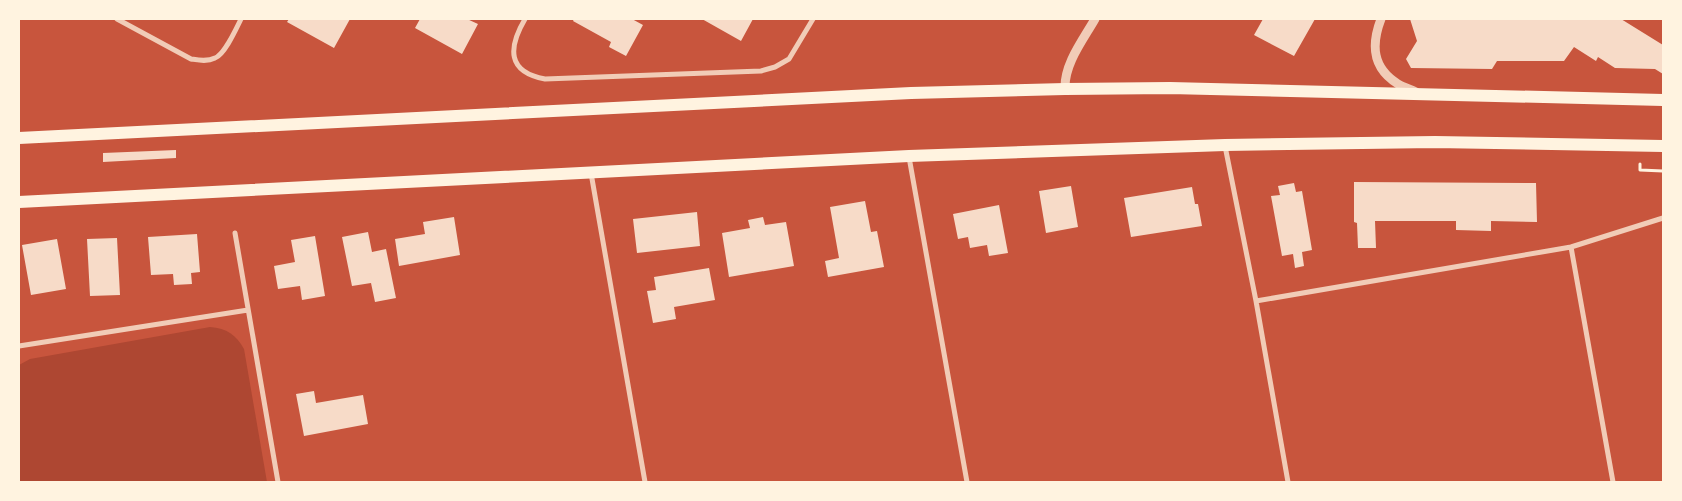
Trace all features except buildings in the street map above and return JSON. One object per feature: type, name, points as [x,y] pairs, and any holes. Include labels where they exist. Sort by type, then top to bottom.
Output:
[{"type":"main road","points":[[19,138],[911,93],[1065,89],[1170,88],[1663,100]]},
{"type":"main road","points":[[19,202],[909,156],[1225,145],[1435,142],[1663,146]]},
{"type":"street","points":[[117,19],[191,59],[201,60],[215,58],[221,54],[241,19]]},
{"type":"street","points":[[524,19],[513,48],[516,64],[528,74],[545,79],[761,71],[775,67],[789,59],[813,19]]},
{"type":"street","points":[[1065,89],[1064,78],[1068,67],[1095,19]]},
{"type":"street","points":[[1381,19],[1374,44],[1380,64],[1398,84],[1419,93]]},
{"type":"street","points":[[1225,145],[1256,300],[1288,482]]},
{"type":"street","points":[[909,156],[967,482]]},
{"type":"street","points":[[591,173],[645,482]]},
{"type":"street","points":[[1256,300],[1570,247],[1663,218]]},
{"type":"street","points":[[235,233],[278,482]]},
{"type":"street","points":[[1570,247],[1612,482]]},
{"type":"street","points":[[19,346],[248,310]]},
{"type":"path","points":[[1640,158],[1640,170],[1663,171]]},
{"type":"shaded area","points":[[210,327],[230,333],[244,349],[267,482],[19,482],[19,365],[30,359]]}]
